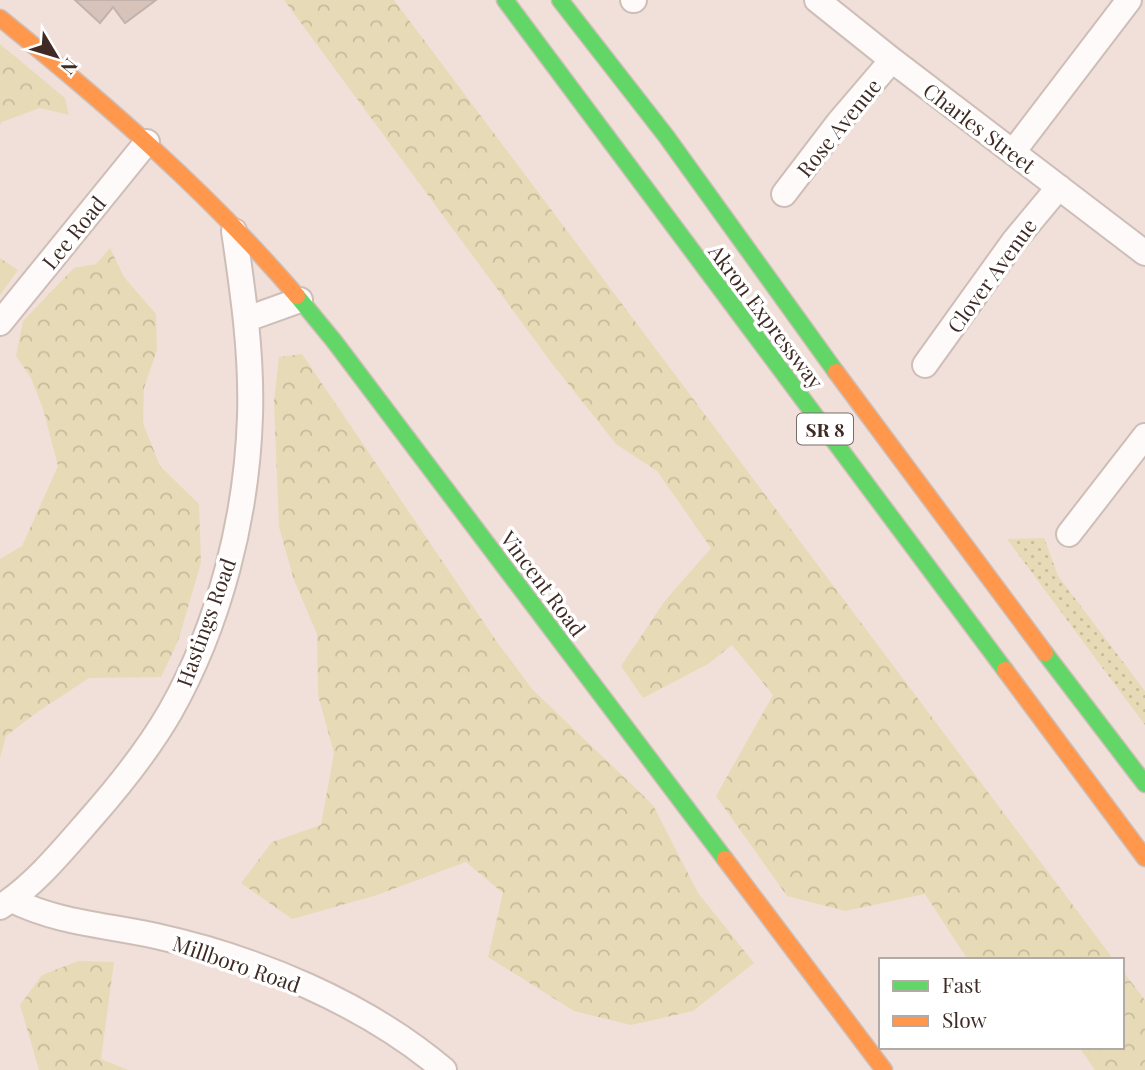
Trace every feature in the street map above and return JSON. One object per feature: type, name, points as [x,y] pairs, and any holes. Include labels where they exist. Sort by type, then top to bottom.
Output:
[{"type":"main road","name":"Akron Expressway","points":[[505,0],[1145,858]]},
{"type":"main road","name":"Akron Expressway","points":[[560,0],[666,136],[871,421],[1145,783]]},
{"type":"main road","name":"Vincent Road","points":[[0,18],[89,90],[146,142],[212,205],[300,300],[343,352],[884,1070]]},
{"type":"street","name":"Charles Street","points":[[817,0],[1145,253]]},
{"type":"street","points":[[1013,152],[1129,0]]},
{"type":"street","name":"Rose Avenue","points":[[784,194],[839,122],[892,60]]},
{"type":"street","name":"Lee Road","points":[[0,323],[146,142]]},
{"type":"street","name":"Clover Avenue","points":[[925,365],[1014,241],[1059,187]]},
{"type":"street","name":"Hastings Road","points":[[6,903],[69,843],[113,793],[153,740],[200,650],[217,600],[232,548],[243,493],[250,414],[247,319],[234,231]]},
{"type":"street","points":[[247,319],[300,300]]},
{"type":"street","points":[[1069,534],[1145,436]]},
{"type":"street","name":"Millboro Road","points":[[6,903],[55,917],[209,949],[291,979],[381,1026],[443,1070]]},
{"type":"green space","points":[[284,0],[394,0],[1112,958],[967,958],[925,894],[845,911],[787,896],[716,796],[773,695],[732,645],[708,664],[643,698],[621,666],[664,602],[711,548],[657,471],[616,444],[554,366]]},
{"type":"green space","points":[[0,44],[65,98],[69,115],[40,108],[0,125]]},
{"type":"green space","points":[[110,248],[124,277],[156,314],[157,350],[144,388],[143,423],[160,466],[199,504],[201,563],[178,641],[161,677],[89,678],[6,736],[0,758],[0,559],[22,546],[58,466],[43,409],[31,378],[16,356],[23,321],[74,268],[96,264]]},
{"type":"green space","points":[[0,258],[18,270],[0,295]]},
{"type":"green space","points":[[302,354],[495,639],[532,689],[653,805],[698,893],[754,963],[693,1011],[631,1025],[574,1011],[488,957],[503,893],[466,862],[374,896],[292,919],[241,883],[272,842],[321,825],[334,753],[318,695],[317,634],[294,580],[279,527],[274,401],[279,357]]},
{"type":"green space","points":[[1044,538],[1058,576],[1145,691],[1145,725],[1007,539]]},
{"type":"green space","points":[[78,961],[114,962],[101,1059],[128,1070],[39,1070],[20,1005],[42,975]]},
{"type":"green space","points":[[1124,973],[1145,1000],[1145,1070],[1095,1070],[1080,1049],[1124,1049]]},
{"type":"building","points":[[75,0],[156,0],[125,23],[113,7],[100,23]]},
{"type":"traffic: fast","points":[[505,0],[1005,670]]},
{"type":"traffic: fast","points":[[560,0],[666,136],[836,372]]},
{"type":"traffic: fast","points":[[297,296],[334,341],[725,859]]},
{"type":"traffic: fast","points":[[1045,653],[1145,784]]},
{"type":"traffic: slow","points":[[0,18],[155,150],[228,221],[297,296]]},
{"type":"traffic: slow","points":[[836,372],[1045,653]]},
{"type":"traffic: slow","points":[[1005,670],[1145,858]]},
{"type":"traffic: slow","points":[[725,859],[884,1070]]}]
